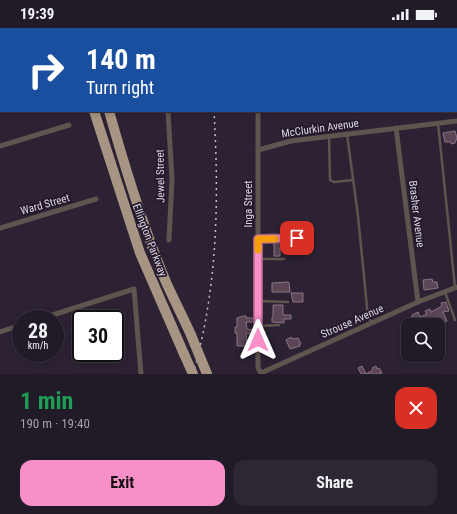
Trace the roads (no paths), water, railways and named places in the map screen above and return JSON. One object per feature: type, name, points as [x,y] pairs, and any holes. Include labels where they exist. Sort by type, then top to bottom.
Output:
[{"type":"highway","name":"Ellington Parkway","points":[[94,112],[140,253],[183,357],[193,374]]},
{"type":"highway","name":"Ellington Parkway","points":[[109,112],[118,144],[166,282],[207,374]]},
{"type":"highway","points":[[183,357],[188,374]]},
{"type":"street","name":"Jewel Street","points":[[168,112],[172,179],[169,240]]},
{"type":"street","name":"Inga Street","points":[[258,112],[259,372]]},
{"type":"street","name":"McClurkin Avenue","points":[[258,150],[290,141],[457,121]]},
{"type":"street","points":[[0,146],[69,125]]},
{"type":"street","name":"Brasher Avenue","points":[[396,128],[418,302]]},
{"type":"street","name":"Ward Street","points":[[0,228],[96,200]]},
{"type":"street","name":"Strouse Avenue","points":[[259,372],[418,302],[456,287]]},
{"type":"street","points":[[64,311],[134,289],[141,374]]},
{"type":"street","points":[[0,332],[12,328]]},
{"type":"lane","points":[[438,123],[456,287]]},
{"type":"lane","points":[[347,134],[368,317],[372,323]]},
{"type":"lane","points":[[329,136],[330,180],[334,182],[353,180]]},
{"type":"lane","points":[[258,239],[297,238]]},
{"type":"lane","points":[[258,259],[284,259]]},
{"type":"lane","points":[[445,291],[455,320]]},
{"type":"lane","points":[[258,301],[288,302]]},
{"type":"lane","points":[[258,326],[279,325]]},
{"type":"railway","points":[[193,374],[208,309],[215,243],[216,144],[214,112]]}]
